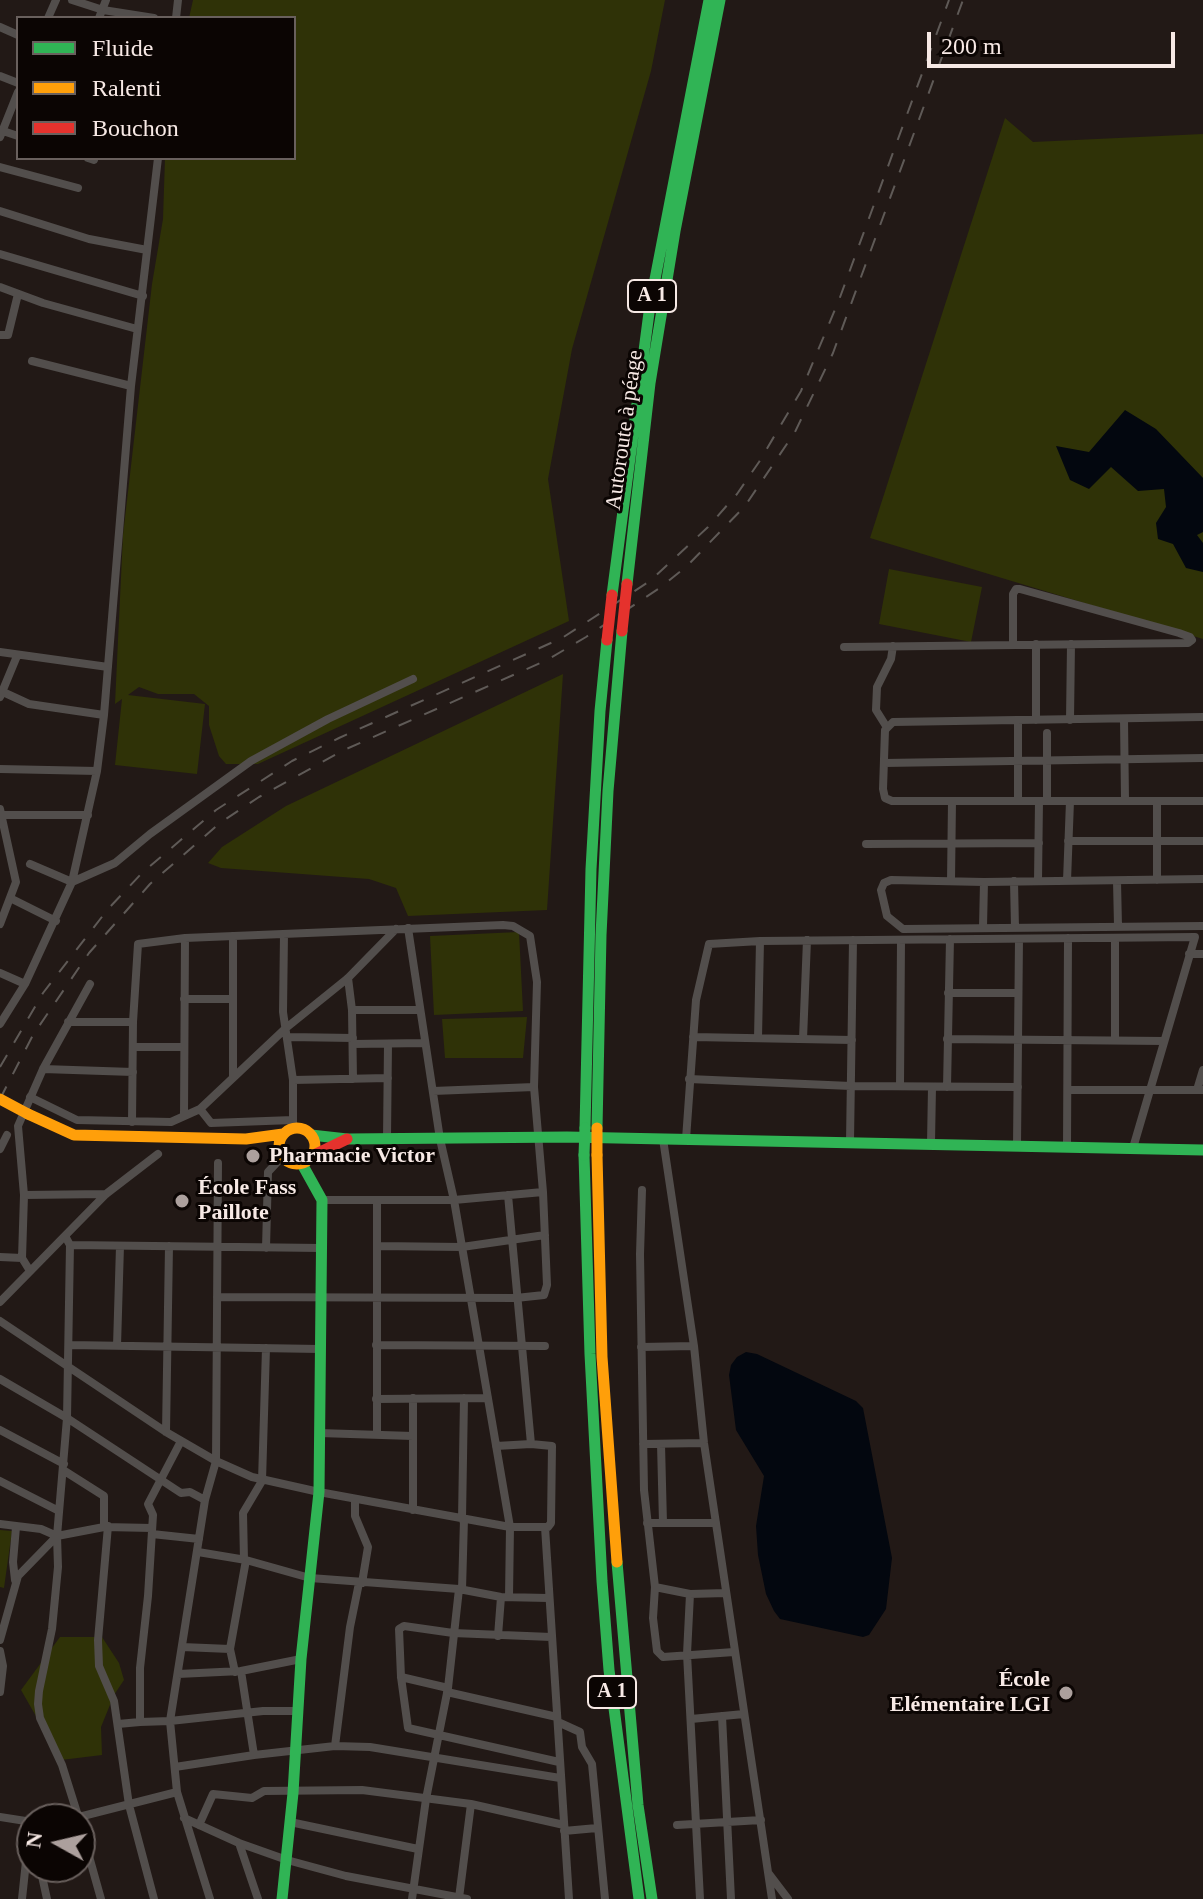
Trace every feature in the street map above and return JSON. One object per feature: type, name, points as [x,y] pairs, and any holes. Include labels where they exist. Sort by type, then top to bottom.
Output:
[{"type":"main road","name":"A 1","points":[[652,1899],[638,1805],[602,1357],[597,1155],[591,1128],[591,869],[600,711],[634,412],[678,150],[709,0]]},
{"type":"main road","name":"Autoroute à péage","points":[[591,1128],[608,791],[627,584],[650,383],[675,231],[720,0]]},
{"type":"main road","points":[[0,1099],[74,1135],[246,1139],[290,1127],[305,1130],[311,1135],[315,1147],[312,1156]]},
{"type":"main road","points":[[282,1157],[279,1144],[290,1127]]},
{"type":"main road","name":"A 1","points":[[591,1128],[584,1155],[590,1354],[602,1581],[609,1670],[639,1899]]},
{"type":"main road","points":[[311,1135],[347,1139],[540,1137],[1203,1150]]},
{"type":"main road","points":[[246,1139],[289,1163],[302,1164],[347,1139]]},
{"type":"main road","points":[[282,1899],[293,1793],[301,1659],[319,1492],[322,1200],[302,1164]]},
{"type":"street","points":[[72,0],[135,16]]},
{"type":"street","points":[[1,134],[3,119],[16,98]]},
{"type":"street","points":[[1,1019],[25,984],[72,882],[97,771],[131,386],[158,160]]},
{"type":"street","points":[[0,167],[78,188]]},
{"type":"street","points":[[0,211],[89,239],[147,250]]},
{"type":"street","points":[[0,254],[143,296]]},
{"type":"street","points":[[0,287],[137,329]]},
{"type":"street","points":[[0,335],[8,335],[18,294]]},
{"type":"street","points":[[32,361],[131,386]]},
{"type":"street","points":[[844,647],[1188,643],[1192,640],[1179,633],[1020,589],[1013,594],[1013,644]]},
{"type":"street","points":[[1036,644],[1036,720]]},
{"type":"street","points":[[1070,720],[1071,644]]},
{"type":"street","points":[[893,646],[891,659],[877,687],[876,710],[886,726],[883,789],[888,800],[1203,801]]},
{"type":"street","points":[[0,652],[108,667]]},
{"type":"street","points":[[17,656],[1,695],[29,704],[104,715]]},
{"type":"street","points":[[30,864],[72,882],[115,863],[251,761],[328,719],[413,679]]},
{"type":"street","points":[[886,726],[893,722],[1203,717]]},
{"type":"street","points":[[1124,719],[1125,800]]},
{"type":"street","points":[[1018,720],[1018,801]]},
{"type":"street","points":[[1038,881],[1047,733]]},
{"type":"street","points":[[884,763],[1203,758]]},
{"type":"street","points":[[0,769],[97,771]]},
{"type":"street","points":[[951,881],[952,801]]},
{"type":"street","points":[[1067,881],[1070,801]]},
{"type":"street","points":[[1157,801],[1157,880]]},
{"type":"street","points":[[0,924],[16,882],[0,812],[88,815]]},
{"type":"street","points":[[1068,841],[1203,841]]},
{"type":"street","points":[[866,844],[1039,843]]},
{"type":"street","points":[[1203,879],[887,881],[881,890],[884,911],[893,924],[903,929],[1203,926]]},
{"type":"street","points":[[1014,881],[1018,993],[1017,1145]]},
{"type":"street","points":[[1117,881],[1118,926]]},
{"type":"street","points":[[983,927],[984,882]]},
{"type":"street","points":[[10,898],[56,921]]},
{"type":"street","points":[[132,1122],[138,944],[185,938],[503,925],[513,926],[530,936],[537,982],[534,1087],[543,1192],[547,1285],[544,1295],[541,1298],[217,1297]]},
{"type":"street","points":[[408,928],[440,1139],[454,1200],[510,1527],[505,1597],[498,1636]]},
{"type":"street","points":[[30,1097],[77,1120],[171,1122],[200,1109],[348,978],[396,929]]},
{"type":"street","points":[[200,1109],[211,1123],[290,1127],[293,1080],[283,1012],[284,934]]},
{"type":"street","points":[[233,936],[233,1077]]},
{"type":"street","points":[[686,1139],[699,977],[709,944],[807,940],[1195,937],[1133,1148]]},
{"type":"street","points":[[184,1116],[185,938]]},
{"type":"street","points":[[1067,1147],[1068,938]]},
{"type":"street","points":[[1115,938],[1115,1040]]},
{"type":"street","points":[[947,1087],[950,939]]},
{"type":"street","points":[[803,1039],[807,940]]},
{"type":"street","points":[[850,1142],[853,940]]},
{"type":"street","points":[[900,1086],[901,940]]},
{"type":"street","points":[[758,1038],[760,941]]},
{"type":"street","points":[[1189,954],[1203,954]]},
{"type":"street","points":[[0,973],[25,984]]},
{"type":"street","points":[[348,978],[352,1010],[353,1079]]},
{"type":"street","points":[[30,1271],[22,1258],[24,1195],[18,1126],[43,1069],[90,984]]},
{"type":"street","points":[[948,993],[1018,993]]},
{"type":"street","points":[[184,999],[233,999]]},
{"type":"street","points":[[352,1010],[420,1010]]},
{"type":"street","points":[[68,1022],[133,1022]]},
{"type":"street","points":[[287,1032],[388,1044],[425,1043]]},
{"type":"street","points":[[693,1037],[852,1040]]},
{"type":"street","points":[[947,1039],[1164,1041]]},
{"type":"street","points":[[387,1138],[388,1044]]},
{"type":"street","points":[[133,1047],[184,1047]]},
{"type":"street","points":[[43,1069],[133,1072]]},
{"type":"street","points":[[1068,1090],[1200,1090],[1203,1070]]},
{"type":"street","points":[[293,1080],[388,1078]]},
{"type":"street","points":[[689,1079],[851,1086],[1018,1087]]},
{"type":"street","points":[[433,1091],[534,1087]]},
{"type":"street","points":[[931,1143],[932,1087]]},
{"type":"street","points":[[0,1149],[7,1135]]},
{"type":"street","points":[[663,1139],[694,1346],[704,1443],[772,1899]]},
{"type":"street","points":[[0,1302],[106,1194],[158,1154]]},
{"type":"street","points":[[266,1248],[268,1172],[282,1157]]},
{"type":"street","points":[[210,1899],[177,1792],[170,1721],[205,1500],[216,1461],[218,1163]]},
{"type":"street","points":[[642,1190],[643,1444],[647,1523],[655,1587],[653,1618],[657,1654],[663,1657],[734,1652]]},
{"type":"street","points":[[322,1200],[454,1200],[543,1192]]},
{"type":"street","points":[[24,1195],[106,1194]]},
{"type":"street","points":[[508,1195],[531,1444]]},
{"type":"street","points":[[377,1200],[377,1434]]},
{"type":"street","points":[[377,1246],[462,1247],[545,1235]]},
{"type":"street","points":[[65,1236],[70,1245],[70,1366],[57,1536],[58,1567],[52,1629],[38,1704],[40,1718],[62,1765],[74,1803]]},
{"type":"street","points":[[70,1245],[321,1248]]},
{"type":"street","points":[[117,1346],[120,1246]]},
{"type":"street","points":[[166,1432],[169,1246]]},
{"type":"street","points":[[0,1257],[22,1258]]},
{"type":"street","points":[[0,1321],[166,1432],[216,1461],[262,1481],[510,1527],[545,1527],[551,1523],[553,1448],[531,1444],[496,1446]]},
{"type":"street","points":[[69,1345],[320,1349]]},
{"type":"street","points":[[376,1345],[545,1346]]},
{"type":"street","points":[[641,1347],[694,1346]]},
{"type":"street","points":[[254,1755],[249,1712],[230,1649],[245,1560],[243,1513],[262,1481],[266,1348]]},
{"type":"street","points":[[0,1379],[67,1418],[181,1493],[190,1492],[205,1500]]},
{"type":"street","points":[[413,1398],[413,1510]]},
{"type":"street","points":[[413,1894],[426,1799],[448,1690],[460,1590],[464,1398]]},
{"type":"street","points":[[376,1399],[488,1398]]},
{"type":"street","points":[[0,1430],[63,1467],[104,1496],[106,1526],[97,1650],[99,1666],[114,1701],[129,1805],[154,1899]]},
{"type":"street","points":[[319,1433],[413,1436]]},
{"type":"street","points":[[140,1722],[140,1668],[153,1515],[148,1500],[181,1441]]},
{"type":"street","points":[[643,1444],[704,1443]]},
{"type":"street","points":[[661,1444],[663,1523]]},
{"type":"street","points":[[0,1481],[59,1511]]},
{"type":"street","points":[[335,1746],[350,1627],[368,1547],[355,1516],[355,1499]]},
{"type":"street","points":[[647,1523],[716,1523]]},
{"type":"street","points":[[0,1524],[41,1529],[57,1536]]},
{"type":"street","points":[[15,1581],[57,1536],[106,1526],[199,1539]]},
{"type":"street","points":[[0,1640],[15,1581],[16,1527]]},
{"type":"street","points":[[545,1527],[569,1899]]},
{"type":"street","points":[[198,1552],[245,1560],[310,1578],[460,1590],[505,1597],[548,1598]]},
{"type":"street","points":[[655,1587],[690,1594],[726,1593]]},
{"type":"street","points":[[690,1594],[687,1654],[700,1899]]},
{"type":"street","points":[[551,1637],[498,1636],[400,1627],[401,1677],[408,1728],[559,1762]]},
{"type":"street","points":[[182,1647],[230,1649]]},
{"type":"street","points":[[0,1651],[3,1666],[0,1692]]},
{"type":"street","points":[[178,1674],[238,1671],[301,1659]]},
{"type":"street","points":[[401,1677],[558,1720],[582,1735],[582,1747],[592,1764],[605,1899]]},
{"type":"street","points":[[118,1724],[249,1712],[299,1711]]},
{"type":"street","points":[[691,1719],[744,1714]]},
{"type":"street","points":[[722,1716],[731,1899]]},
{"type":"street","points":[[175,1767],[335,1746],[370,1747],[560,1778]]},
{"type":"street","points":[[199,1825],[213,1794],[252,1798],[264,1791],[371,1790],[471,1804],[564,1828],[597,1828]]},
{"type":"street","points":[[96,1815],[177,1792]]},
{"type":"street","points":[[184,1818],[287,1860],[413,1894],[463,1898],[471,1804]]},
{"type":"street","points":[[677,1825],[761,1820]]},
{"type":"street","points":[[290,1822],[418,1849]]},
{"type":"street","points":[[239,1843],[258,1899]]},
{"type":"street","points":[[768,1872],[788,1899]]},
{"type":"green space","points":[[193,0],[665,0],[651,71],[572,349],[548,479],[569,621],[258,764],[226,764],[219,756],[209,725],[209,706],[194,694],[158,694],[139,687],[128,695],[205,704],[197,774],[115,765],[122,699],[115,704],[123,535],[152,284],[163,219],[165,160],[296,160],[296,16],[189,16]]},
{"type":"green space","points":[[1005,118],[1033,142],[1203,134],[1203,639],[870,538]]},
{"type":"green space","points":[[889,569],[982,587],[971,642],[879,624]]},
{"type":"green space","points":[[563,674],[547,910],[408,916],[396,888],[369,879],[221,868],[208,863],[222,847],[286,806]]},
{"type":"green space","points":[[519,932],[523,1011],[434,1015],[430,936]]},
{"type":"green space","points":[[527,1017],[523,1058],[445,1058],[442,1019]]},
{"type":"green space","points":[[0,1530],[12,1531],[4,1588],[0,1587]]},
{"type":"green space","points":[[60,1637],[102,1637],[119,1663],[124,1680],[101,1727],[102,1755],[61,1760],[21,1690]]},
{"type":"shaded area","points":[[1125,410],[1156,429],[1203,478],[1203,532],[1197,535],[1203,543],[1203,572],[1186,568],[1173,544],[1158,539],[1156,523],[1166,507],[1164,489],[1138,491],[1111,467],[1089,489],[1070,480],[1056,446],[1089,452]]},
{"type":"shaded area","points":[[746,1352],[757,1354],[856,1401],[863,1408],[892,1558],[886,1609],[869,1635],[863,1637],[780,1619],[766,1594],[756,1526],[764,1476],[736,1430],[729,1375],[731,1365]]},
{"type":"railway","points":[[0,1067],[43,993],[108,909],[142,873],[216,810],[292,761],[562,638],[650,581],[708,527],[737,494],[759,462],[801,391],[839,300],[949,0]]},
{"type":"railway","points":[[0,1099],[33,1035],[89,953],[150,884],[220,823],[259,797],[344,750],[547,660],[586,637],[687,566],[745,506],[795,432],[833,353],[963,0]]},
{"type":"traffic: fast","points":[[612,595],[650,305],[709,0]]},
{"type":"traffic: fast","points":[[627,584],[650,383],[675,231],[720,0]]},
{"type":"traffic: fast","points":[[597,1128],[608,791],[622,631]]},
{"type":"traffic: fast","points":[[585,1128],[591,869],[607,640]]},
{"type":"traffic: fast","points":[[584,1155],[585,1128]]},
{"type":"traffic: fast","points":[[311,1135],[347,1139],[567,1137],[1203,1150]]},
{"type":"traffic: fast","points":[[584,1155],[590,1354],[602,1581],[609,1670],[639,1899]]},
{"type":"traffic: fast","points":[[282,1899],[293,1793],[301,1659],[319,1492],[322,1200],[302,1164]]},
{"type":"traffic: fast","points":[[617,1562],[638,1805],[652,1899]]},
{"type":"traffic: slow","points":[[0,1099],[28,1114]]},
{"type":"traffic: slow","points":[[28,1114],[74,1135],[246,1139],[283,1134]]},
{"type":"traffic: slow","points":[[297,1128],[310,1133],[315,1146],[310,1159],[297,1164],[284,1159],[279,1146],[284,1133],[297,1128]]},
{"type":"traffic: slow","points":[[597,1128],[597,1155]]},
{"type":"traffic: slow","points":[[597,1155],[602,1357],[617,1562]]},
{"type":"traffic: jam","points":[[622,631],[627,584]]},
{"type":"traffic: jam","points":[[607,640],[612,595]]},
{"type":"traffic: jam","points":[[312,1156],[347,1139]]},
{"type":"place","name":"Pharmacie Victor","points":[[253,1156]]},
{"type":"place","name":"École Fass Paillote","points":[[182,1201]]},
{"type":"place","name":"École Elémentaire LGI","points":[[1066,1693]]}]
